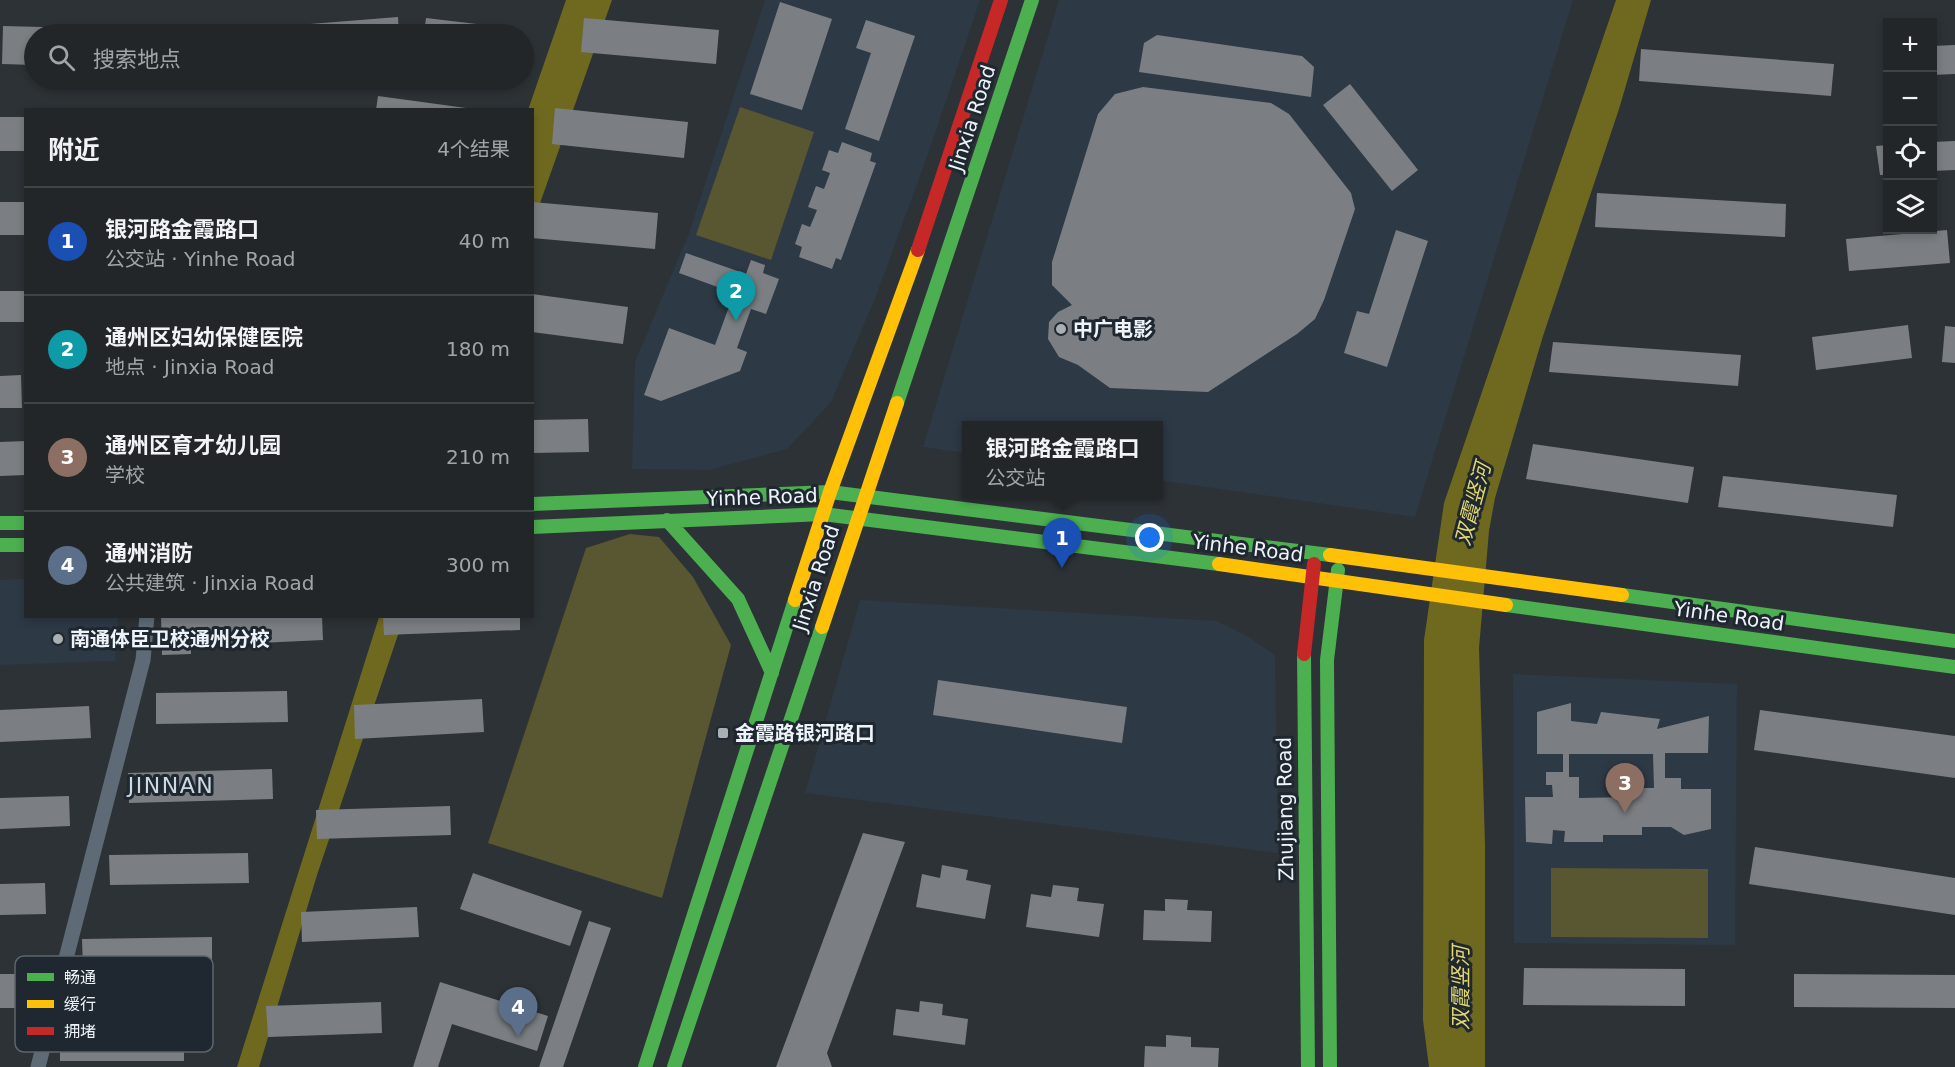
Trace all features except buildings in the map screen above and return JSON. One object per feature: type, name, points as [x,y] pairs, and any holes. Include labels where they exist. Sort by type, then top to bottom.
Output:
[{"type":"main road","name":"Jinxia Road","points":[[645,1067],[830,492],[910,273],[1001,0]]},
{"type":"main road","name":"Jinxia Road","points":[[674,1067],[1032,0]]},
{"type":"main road","name":"Yinhe Road","points":[[534,504],[830,492],[865,495],[1315,551],[1340,557],[1955,641]]},
{"type":"main road","name":"Yinhe Road","points":[[534,526],[823,514],[857,517],[1312,576],[1336,582],[1955,667]]},
{"type":"main road","points":[[667,520],[738,599],[772,672]]},
{"type":"main road","points":[[0,524],[24,523]]},
{"type":"main road","points":[[0,545],[24,545]]},
{"type":"main road","name":"Zhujiang Road","points":[[1308,1067],[1303,660],[1315,551]]},
{"type":"main road","points":[[1330,1067],[1327,660],[1340,557]]},
{"type":"street","points":[[67,956],[143,660],[147,618]]},
{"type":"street","points":[[38,1067],[42,1052]]},
{"type":"shaded area","points":[[765,0],[980,0],[928,154],[876,296],[831,402],[787,449],[709,470],[632,469],[635,362],[689,233]]},
{"type":"shaded area","points":[[1059,0],[1573,0],[1415,517],[1163,481],[1163,421],[962,421],[962,452],[923,447]]},
{"type":"shaded area","points":[[740,107],[814,132],[771,260],[696,235]]},
{"type":"shaded area","points":[[630,534],[659,537],[693,577],[731,645],[662,898],[488,843],[586,548]]},
{"type":"shaded area","name":"南通体臣卫校通州分校","points":[[24,579],[24,618],[118,618],[115,661],[0,665],[0,580]]},
{"type":"shaded area","points":[[860,600],[1217,621],[1247,636],[1275,655],[1278,853],[805,793]]},
{"type":"shaded area","points":[[1513,674],[1737,684],[1735,945],[1514,943]]},
{"type":"shaded area","points":[[1551,868],[1708,869],[1708,938],[1551,937]]},
{"type":"water","points":[[566,0],[612,0],[534,220],[534,108],[529,108]]},
{"type":"water","name":"双霞竖河","points":[[1616,0],[1651,0],[1619,109],[1543,336],[1495,498],[1489,531],[1479,648],[1485,844],[1485,1067],[1429,1067],[1423,1020],[1424,640],[1444,503]]},
{"type":"water","points":[[379,618],[404,618],[317,875],[259,1067],[237,1067]]},
{"type":"traffic: fast","points":[[897,403],[1032,0]]},
{"type":"traffic: fast","points":[[534,504],[830,492],[1330,555]]},
{"type":"traffic: fast","points":[[534,527],[823,514],[1219,564]]},
{"type":"traffic: fast","points":[[667,520],[738,599],[772,673]]},
{"type":"traffic: fast","points":[[0,523],[24,523]]},
{"type":"traffic: fast","points":[[0,545],[24,545]]},
{"type":"traffic: fast","points":[[1330,1067],[1327,660],[1338,570]]},
{"type":"traffic: fast","points":[[1622,595],[1955,641]]},
{"type":"traffic: fast","points":[[645,1067],[795,600]]},
{"type":"traffic: fast","points":[[1506,605],[1955,667]]},
{"type":"traffic: fast","points":[[674,1067],[822,627]]},
{"type":"traffic: fast","points":[[1304,654],[1308,1067]]},
{"type":"traffic: slow","points":[[795,600],[830,492],[918,250]]},
{"type":"traffic: slow","points":[[822,627],[897,403]]},
{"type":"traffic: slow","points":[[1330,555],[1622,595]]},
{"type":"traffic: slow","points":[[1219,564],[1506,605]]},
{"type":"traffic: jam","points":[[918,250],[1001,0]]},
{"type":"traffic: jam","points":[[1304,654],[1314,564]]},
{"type":"place","name":"通州区妇幼保健医院","points":[[736,321]]},
{"type":"place","name":"中广电影","points":[[1061,329]]},
{"type":"place","name":"银河路金霞路口","points":[[1062,568]]},
{"type":"place","name":"南通体臣卫校通州分校","points":[[58,639]]},
{"type":"place","name":"金霞路银河路口","points":[[723,733]]},
{"type":"place","name":"通州区育才幼儿园","points":[[1625,813]]},
{"type":"place","name":"通州消防","points":[[518,1037]]},
{"type":"district","name":"JINNAN","points":[[171,785]]}]
